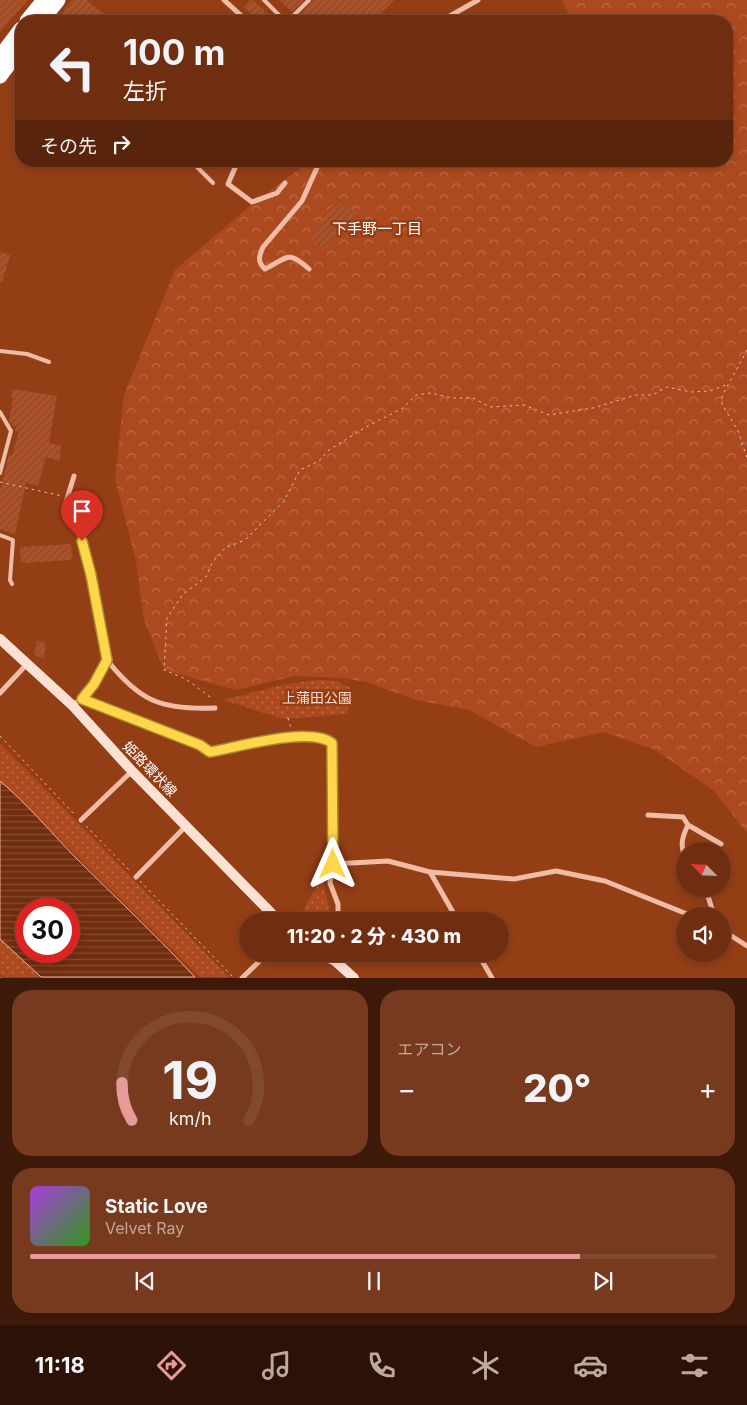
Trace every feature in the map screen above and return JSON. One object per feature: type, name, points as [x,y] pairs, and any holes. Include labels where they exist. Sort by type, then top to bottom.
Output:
[{"type":"highway","points":[[43,10],[58,0]]},
{"type":"highway","points":[[0,57],[15,37]]},
{"type":"highway","points":[[0,76],[15,56]]},
{"type":"main road","name":"姫路環状線","points":[[0,639],[72,705],[132,771],[270,912]]},
{"type":"main road","points":[[340,962],[354,978]]},
{"type":"street","points":[[452,15],[478,0]]},
{"type":"street","points":[[227,1],[241,15]]},
{"type":"street","points":[[235,167],[228,184],[252,202],[276,193],[285,184]]},
{"type":"street","points":[[309,269],[296,257],[289,256],[265,270],[260,265],[259,256],[263,247],[302,201],[317,167]]},
{"type":"street","points":[[74,476],[66,502],[82,541],[91,575],[107,660],[128,684],[147,698],[181,709],[215,708]]},
{"type":"street","points":[[72,705],[82,699],[94,684],[107,660]]},
{"type":"street","points":[[0,693],[27,664]]},
{"type":"street","points":[[82,699],[200,745],[210,752],[294,737],[325,738],[332,743],[333,864],[330,883],[338,904],[338,912]]},
{"type":"street","points":[[81,820],[132,771]]},
{"type":"street","points":[[648,815],[683,817],[688,825],[718,842]]},
{"type":"street","points":[[136,878],[186,825]]},
{"type":"street","points":[[682,842],[682,836],[688,825]]},
{"type":"street","points":[[333,864],[388,861],[430,872],[514,879],[556,871],[605,881],[676,910]]},
{"type":"street","points":[[430,872],[453,912]]},
{"type":"street","points":[[731,936],[747,946]]},
{"type":"street","points":[[242,978],[259,962]]},
{"type":"street","points":[[483,962],[492,978]]},
{"type":"lane","points":[[264,0],[280,15]]},
{"type":"lane","points":[[293,15],[309,0]]},
{"type":"lane","points":[[197,167],[213,183]]},
{"type":"lane","points":[[0,351],[27,354],[49,362]]},
{"type":"lane","points":[[0,412],[11,432],[0,473]]},
{"type":"lane","points":[[0,535],[14,540],[10,580],[12,584]]},
{"type":"path","points":[[747,350],[722,396],[722,404],[738,431],[747,458]]},
{"type":"path","points":[[210,697],[186,679],[164,670],[167,618],[183,594],[206,577],[212,563],[225,548],[245,540],[284,501],[300,470],[319,461],[329,450],[366,427],[403,408],[416,395],[431,393],[452,398],[473,398],[490,406],[524,406],[549,415],[594,408],[636,395],[652,395],[667,387],[691,392],[709,391],[729,384]]},
{"type":"path","points":[[0,482],[67,497]]},
{"type":"path","points":[[288,718],[294,737]]},
{"type":"path","points":[[0,736],[234,978]]},
{"type":"green space","points":[[561,0],[747,0],[747,833],[714,791],[655,750],[604,732],[536,747],[469,710],[416,700],[366,682],[343,678],[294,676],[236,690],[164,670],[144,620],[136,561],[115,479],[124,395],[175,270],[250,206],[302,167],[733,167],[733,15],[570,15]]},
{"type":"green space","name":"上蒲田公園","points":[[316,680],[337,681],[350,688],[347,714],[284,719],[223,700],[282,685]]},
{"type":"green space","points":[[0,743],[229,977],[200,977],[0,780]]},
{"type":"green space","points":[[323,875],[330,912],[302,912]]},
{"type":"green space","points":[[0,939],[15,953],[15,963],[26,963],[41,977],[3,977],[0,974]]},
{"type":"shaded area","points":[[0,781],[29,808],[73,855],[195,977],[41,977],[26,963],[80,963],[80,898],[15,898],[15,953],[0,939]]},
{"type":"building","points":[[0,0],[28,0],[0,32]]},
{"type":"building","points":[[72,0],[86,0],[105,15],[60,15]]},
{"type":"building","points":[[253,0],[269,15],[253,15],[244,7]]},
{"type":"building","points":[[280,0],[304,0],[292,12]]},
{"type":"building","points":[[313,0],[394,0],[379,15],[299,15]]},
{"type":"building","points":[[336,200],[357,212],[349,225],[343,221],[325,249],[310,239]]},
{"type":"building","points":[[0,252],[10,255],[2,282],[0,281]]},
{"type":"building","points":[[12,389],[57,396],[49,443],[61,446],[60,461],[46,457],[38,486],[26,483],[15,535],[0,529],[0,491],[9,455],[12,456],[19,431],[15,431],[16,426],[12,425],[9,421],[13,397],[11,397]]},
{"type":"building","points":[[71,544],[72,560],[21,563],[20,547]]},
{"type":"building","points":[[37,641],[46,643],[44,658],[34,656]]},
{"type":"district","name":"下手野一丁目","points":[[377,229]]},
{"type":"route","points":[[82,541],[91,575],[107,660],[102,672],[82,699],[200,745],[210,752],[294,737],[325,738],[332,743],[333,864]]}]
